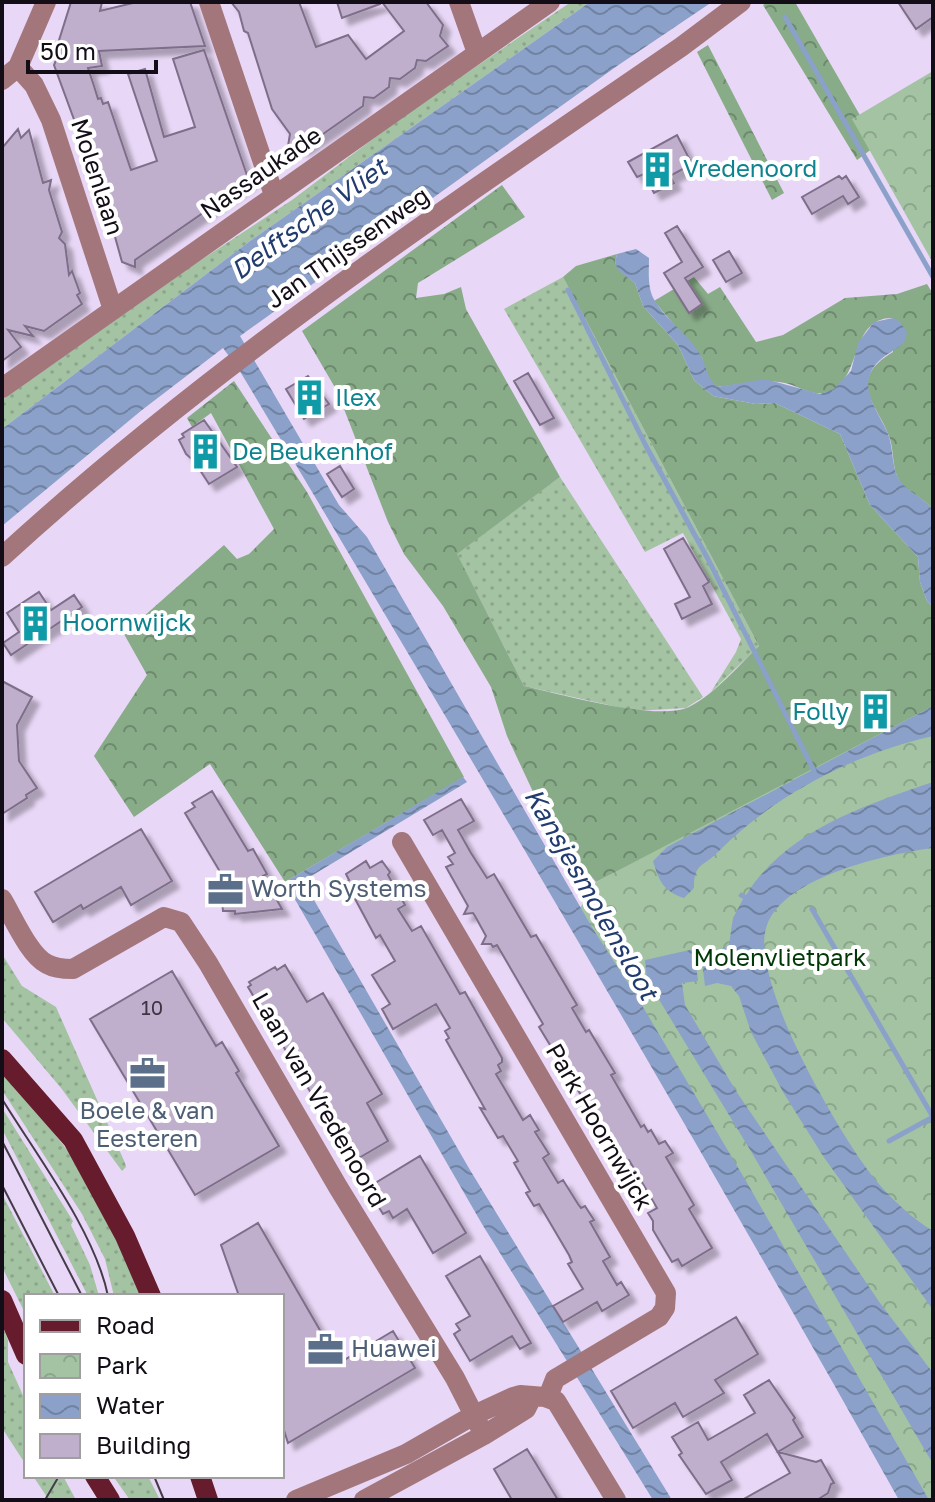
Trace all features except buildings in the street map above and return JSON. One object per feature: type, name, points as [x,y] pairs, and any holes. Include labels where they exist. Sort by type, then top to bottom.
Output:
[{"type":"main road","points":[[2,1059],[73,1140],[125,1236],[150,1294]]},
{"type":"main road","points":[[2,1300],[24,1350]]},
{"type":"main road","points":[[96,1478],[110,1500]]},
{"type":"main road","points":[[201,1478],[208,1500]]},
{"type":"street","points":[[10,73],[46,2]]},
{"type":"street","points":[[209,2],[274,195]]},
{"type":"street","points":[[459,2],[477,53]]},
{"type":"street","name":"Nassaukade","points":[[2,388],[550,2]]},
{"type":"street","name":"Jan Thijssenweg","points":[[2,557],[67,498],[253,347],[741,2]]},
{"type":"street","name":"Molenlaan","points":[[10,73],[34,85],[51,120],[113,310]]},
{"type":"street","name":"Park Hoornwijck","points":[[364,1500],[526,1409],[565,1374],[659,1317],[666,1304],[666,1293],[402,842]]},
{"type":"street","name":"Laan van Vredenoord","points":[[2,899],[34,953],[47,965],[73,969],[164,917],[181,922],[455,1378],[484,1435]]},
{"type":"street","points":[[296,1500],[406,1454],[474,1415],[520,1395],[540,1397],[560,1406],[616,1500]]},
{"type":"green space","points":[[571,2],[590,2],[250,241],[2,429],[2,400],[292,200],[406,114]]},
{"type":"green space","points":[[768,2],[795,2],[877,145],[857,160],[763,5]]},
{"type":"green space","points":[[708,45],[784,193],[772,200],[697,52]]},
{"type":"green space","points":[[933,71],[933,263],[852,119]]},
{"type":"green space","points":[[502,185],[525,217],[418,283],[416,298],[444,294],[461,287],[466,309],[560,477],[457,554],[524,686],[632,709],[674,711],[689,707],[708,694],[759,646],[563,277],[576,266],[617,254],[615,263],[635,283],[643,306],[678,345],[694,380],[713,396],[756,404],[775,403],[840,434],[870,505],[918,557],[920,582],[927,601],[933,607],[933,707],[596,882],[561,840],[555,839],[507,736],[491,687],[443,606],[404,554],[388,522],[337,391],[302,331]]},
{"type":"green space","points":[[563,277],[759,646],[711,692],[741,639],[683,533],[645,552],[504,309]]},
{"type":"green space","points":[[694,277],[708,294],[720,287],[756,342],[783,335],[845,298],[897,294],[927,284],[933,294],[933,510],[900,482],[890,439],[869,394],[870,373],[893,352],[893,318],[870,326],[849,371],[833,390],[815,393],[785,383],[767,381],[717,387],[708,379],[702,358],[654,301]]},
{"type":"green space","points":[[234,381],[307,492],[464,777],[285,882],[210,764],[134,817],[94,756],[147,675],[124,634],[224,545],[237,559],[249,554],[274,529],[211,413],[192,427],[187,418]]},
{"type":"green space","points":[[560,477],[703,697],[686,708],[635,711],[524,686],[456,553]]},
{"type":"green space","name":"Molenvlietpark","points":[[933,706],[933,1500],[923,1500],[577,913],[596,882]]},
{"type":"green space","points":[[2,954],[22,986],[56,1007],[125,1163],[122,1171],[61,1088],[2,1018]]},
{"type":"green space","points":[[2,1066],[77,1163],[113,1227],[140,1294],[114,1294],[105,1259],[82,1214],[2,1090]]},
{"type":"green space","points":[[2,1108],[73,1221],[71,1225],[90,1265],[98,1294],[87,1294],[2,1129]]},
{"type":"green space","points":[[2,1194],[54,1294],[24,1294],[24,1311],[2,1267]]},
{"type":"green space","points":[[2,1325],[8,1340],[8,1362],[24,1398],[24,1462],[2,1428]]},
{"type":"green space","points":[[34,1478],[64,1478],[76,1500],[49,1500]]},
{"type":"green space","points":[[114,1478],[149,1478],[160,1500],[130,1500]]},
{"type":"water","name":"Delftsche Vliet","points":[[590,2],[712,2],[617,66],[240,336],[339,505],[367,537],[593,929],[632,989],[647,980],[645,960],[694,949],[698,981],[682,983],[685,1005],[736,1091],[880,1303],[933,1373],[933,1464],[655,993],[640,1002],[929,1500],[899,1500],[574,934],[241,373],[223,348],[142,410],[2,526],[2,429],[250,241]]},
{"type":"water","points":[[636,249],[649,258],[652,296],[698,351],[717,387],[765,379],[820,394],[834,389],[851,371],[858,343],[874,322],[893,318],[900,322],[907,332],[904,343],[882,358],[872,370],[868,389],[888,434],[898,477],[933,510],[933,607],[927,601],[920,582],[918,557],[870,505],[840,434],[775,403],[756,404],[713,396],[694,380],[678,345],[643,306],[635,283],[619,271],[615,263],[617,254]]},
{"type":"water","points":[[933,706],[933,736],[846,765],[791,794],[741,830],[701,866],[694,888],[684,898],[663,884],[653,861],[667,847]]},
{"type":"water","points":[[463,777],[467,782],[303,881],[470,1170],[672,1500],[653,1500],[482,1224],[285,882]]},
{"type":"water","points":[[933,782],[933,848],[840,870],[794,893],[777,908],[767,925],[764,949],[770,981],[783,1017],[840,1128],[880,1185],[909,1214],[933,1231],[933,1310],[823,1156],[783,1092],[751,1032],[739,996],[731,986],[717,983],[705,986],[701,953],[725,948],[729,944],[733,918],[743,899],[738,896],[741,892],[746,895],[763,873],[805,837],[854,811]]},
{"type":"waterway","points":[[785,17],[933,277]]},
{"type":"waterway","points":[[568,290],[814,771]]},
{"type":"waterway","points":[[812,909],[933,1117]]},
{"type":"waterway","points":[[889,1141],[933,1117]]},
{"type":"tram line","points":[[2,1099],[78,1221],[91,1246],[107,1294]]},
{"type":"tram line","points":[[2,1141],[81,1294]]},
{"type":"tram line","points":[[2,1185],[58,1294]]},
{"type":"tram line","points":[[45,1500],[58,1478]]},
{"type":"tram line","points":[[155,1478],[164,1500]]},
{"type":"place","name":"Vredenoord","points":[[657,169]]},
{"type":"place","name":"Ilex","points":[[309,398]]},
{"type":"place","name":"De Beukenhof","points":[[206,452]]},
{"type":"place","name":"Hoornwijck","points":[[36,623]]},
{"type":"place","name":"Folly","points":[[875,712]]},
{"type":"place","name":"Worth Systems","points":[[225,889]]},
{"type":"place","name":"Boele & van Eesteren","points":[[147,1074]]},
{"type":"place","name":"Huawei","points":[[325,1349]]},
{"type":"water label","name":"Kansjesmolensloot","points":[[591,894]]}]
